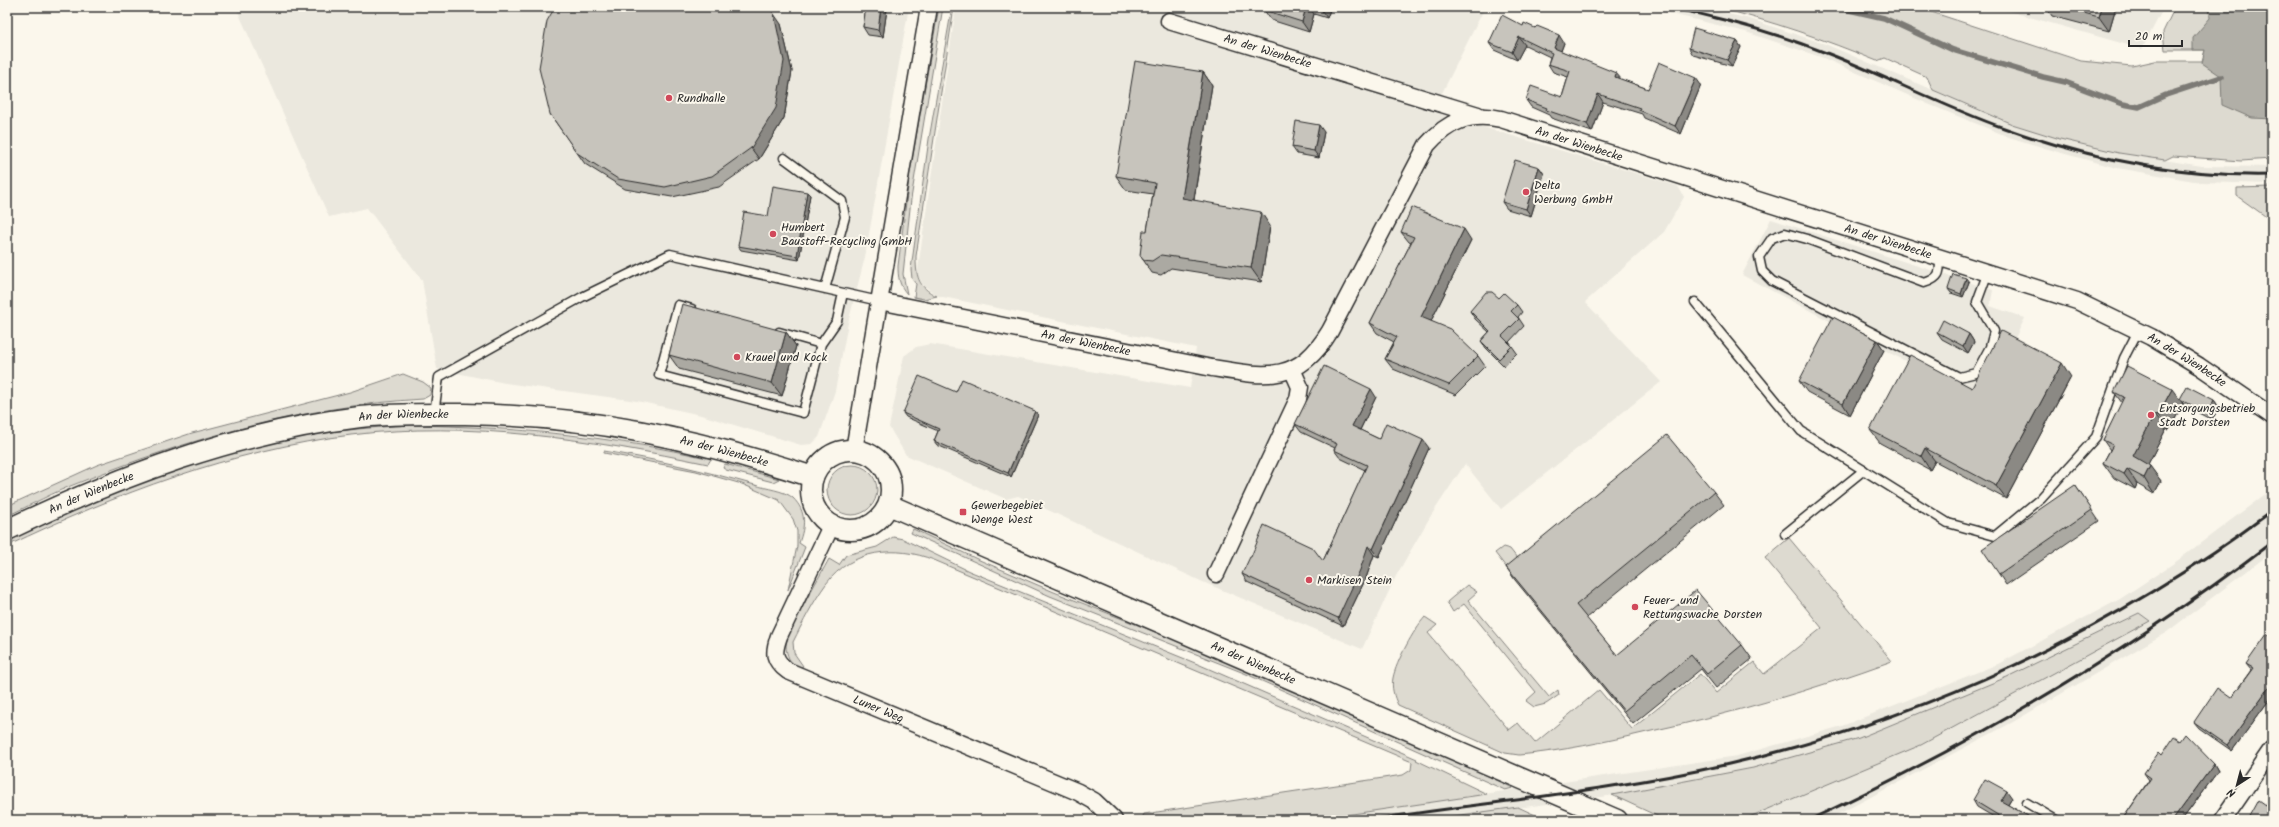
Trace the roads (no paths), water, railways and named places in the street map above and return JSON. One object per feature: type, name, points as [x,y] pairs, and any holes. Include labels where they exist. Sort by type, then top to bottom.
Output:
[{"type":"street","points":[[854,450],[929,7]]},
{"type":"street","name":"An der Wienbecke","points":[[1169,21],[1481,116],[1502,119],[1940,256],[2078,301],[2138,331],[2199,366],[2272,416]]},
{"type":"street","name":"An der Wienbecke","points":[[879,301],[1212,368],[1259,376],[1276,374],[1292,369],[1313,355],[1330,331],[1427,145],[1443,128],[1451,123],[1467,117],[1481,116]]},
{"type":"street","points":[[1216,574],[1298,399],[1300,387],[1292,369]]},
{"type":"street","name":"An der Wienbecke","points":[[7,530],[114,482],[195,453],[241,441],[358,418],[399,414],[539,416],[615,425],[701,443],[813,477]]},
{"type":"street","points":[[854,450],[866,453],[877,459],[885,468],[890,480],[892,492],[890,505],[882,517],[872,526],[858,531],[844,531],[831,526],[822,519],[811,499],[810,488],[813,477],[819,465],[829,456],[841,451],[854,450]]},
{"type":"street","name":"An der Wienbecke","points":[[890,505],[1617,820]]},
{"type":"street","name":"Luner Weg","points":[[831,526],[779,636],[775,654],[777,662],[788,671],[1078,792],[1109,815]]},
{"type":"street","points":[[2223,820],[2272,748]]},
{"type":"lane","points":[[784,158],[842,201],[846,217],[825,289]]},
{"type":"lane","points":[[1940,256],[1940,272],[1934,280],[1924,283],[1807,239],[1784,233],[1772,238],[1759,257],[1762,271],[1772,281],[1959,377],[1976,373],[1990,347],[1994,331],[1977,302],[1988,272]]},
{"type":"lane","points":[[434,414],[439,377],[582,298],[670,254],[879,301]]},
{"type":"lane","points":[[700,311],[678,305],[659,374],[803,413],[821,344],[837,321],[843,293]]},
{"type":"lane","points":[[1695,302],[1801,431],[1948,522],[1995,536],[2042,498],[2096,437],[2124,358],[2138,331]]},
{"type":"lane","points":[[768,329],[821,344]]},
{"type":"lane","points":[[1785,534],[1864,470]]},
{"type":"lane","points":[[2027,803],[2056,820]]},
{"type":"waterway","points":[[1836,7],[1884,18],[1953,50],[2043,77],[2065,82],[2123,104],[2139,107],[2166,95],[2221,77]]},
{"type":"railway","points":[[1667,7],[1729,21],[1809,46],[1982,120],[2069,149],[2136,164],[2170,169],[2204,173],[2272,175]]},
{"type":"railway","points":[[1369,820],[1640,782],[1729,764],[1802,745],[1874,722],[1944,696],[2014,666],[2081,632],[2147,595],[2272,511]]},
{"type":"railway","points":[[1809,820],[1931,760],[2048,694],[2162,621],[2217,583],[2272,542]]},
{"type":"place","name":"Rundhalle","points":[[669,98]]},
{"type":"place","name":"Delta Werbung GmbH","points":[[1526,192]]},
{"type":"place","name":"Humbert Baustoff-Recycling GmbH","points":[[773,234]]},
{"type":"place","name":"Krauel und Kock","points":[[737,357]]},
{"type":"place","name":"Entsorgungsbetrieb Stadt Dorsten","points":[[2151,415]]},
{"type":"place","name":"Gewerbegebiet Wenge West","points":[[963,512]]},
{"type":"place","name":"Markisen Stein","points":[[1309,580]]},
{"type":"place","name":"Feuer- und Rettungswache Dorsten","points":[[1635,607]]}]
